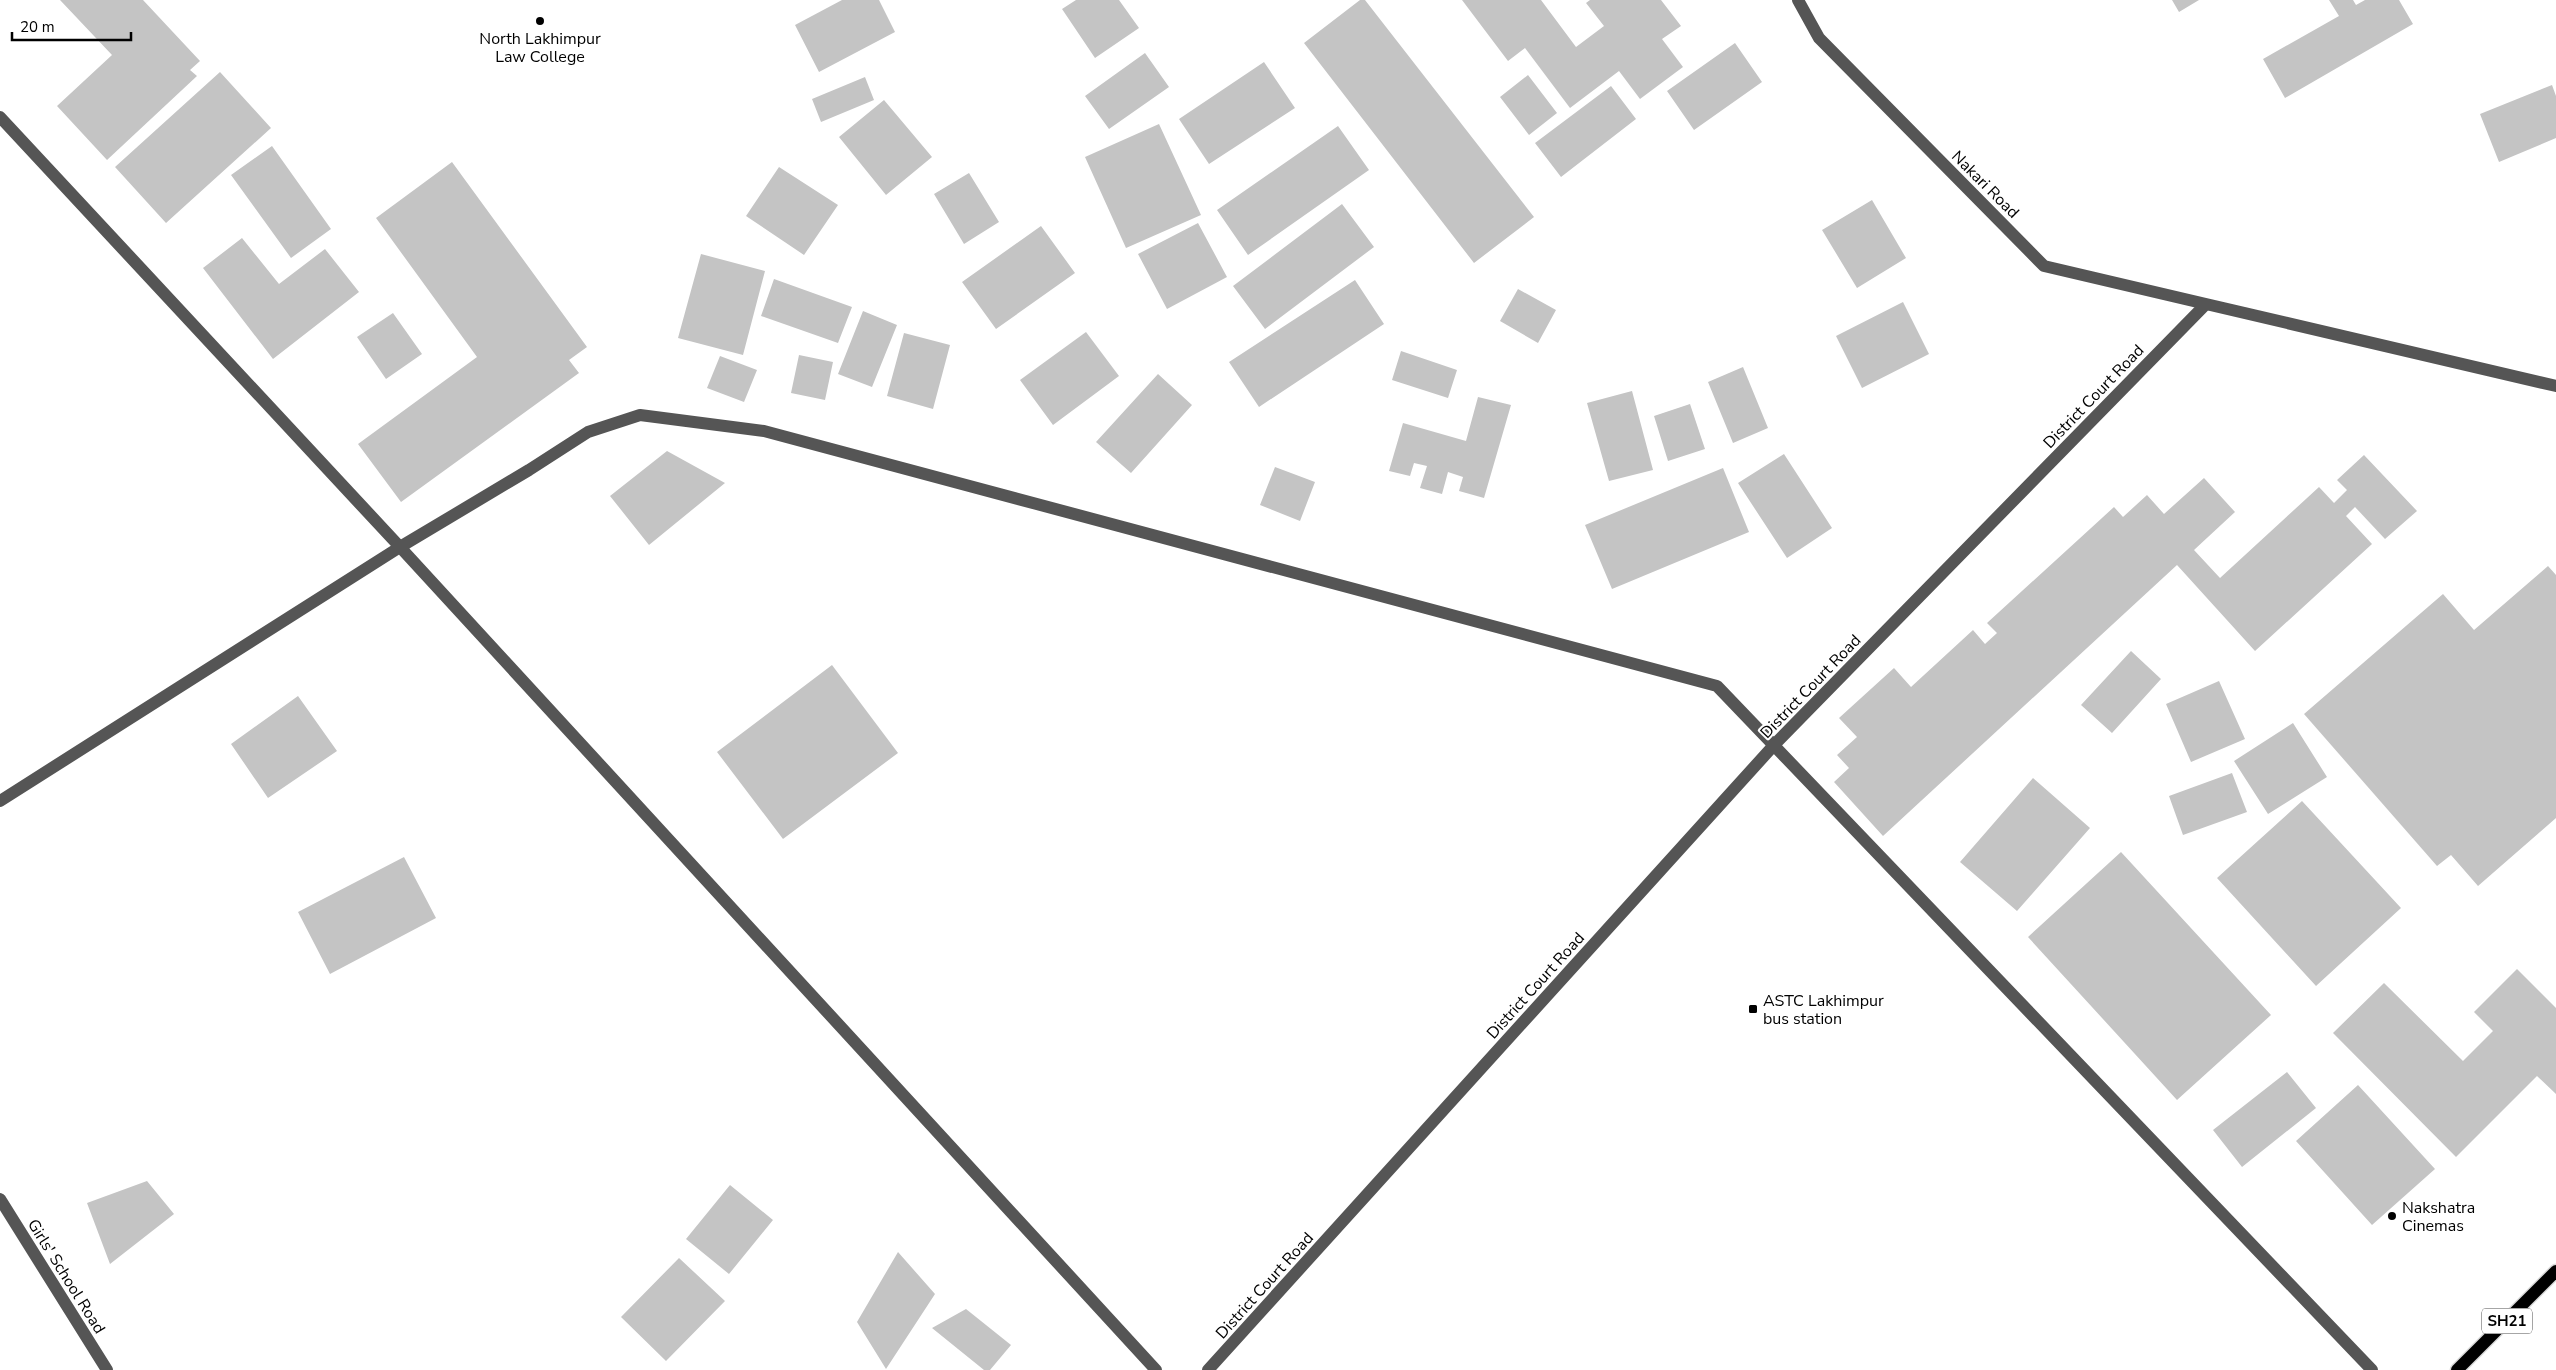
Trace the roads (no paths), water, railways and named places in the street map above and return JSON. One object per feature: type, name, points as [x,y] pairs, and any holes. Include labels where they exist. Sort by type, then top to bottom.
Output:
[{"type":"main road","name":"SH21","points":[[2457,1370],[2556,1271]]},
{"type":"street","name":"Nakari Road","points":[[1798,0],[1819,38],[2044,266],[2206,304]]},
{"type":"street","points":[[0,116],[400,547],[1156,1370]]},
{"type":"street","points":[[2206,304],[2556,386]]},
{"type":"street","name":"District Court Road","points":[[1208,1370],[1775,744],[2206,304]]},
{"type":"street","points":[[0,801],[400,547],[529,470],[588,432],[640,415],[764,431],[1717,686],[1775,744],[2372,1370]]},
{"type":"street","name":"Girls' School Road","points":[[0,1199],[107,1370]]},
{"type":"place","name":"North Lakhimpur Law College","points":[[540,21]]},
{"type":"place","name":"ASTC Lakhimpur bus station","points":[[1753,1009]]},
{"type":"place","name":"Nakshatra Cinemas","points":[[2392,1216]]}]
